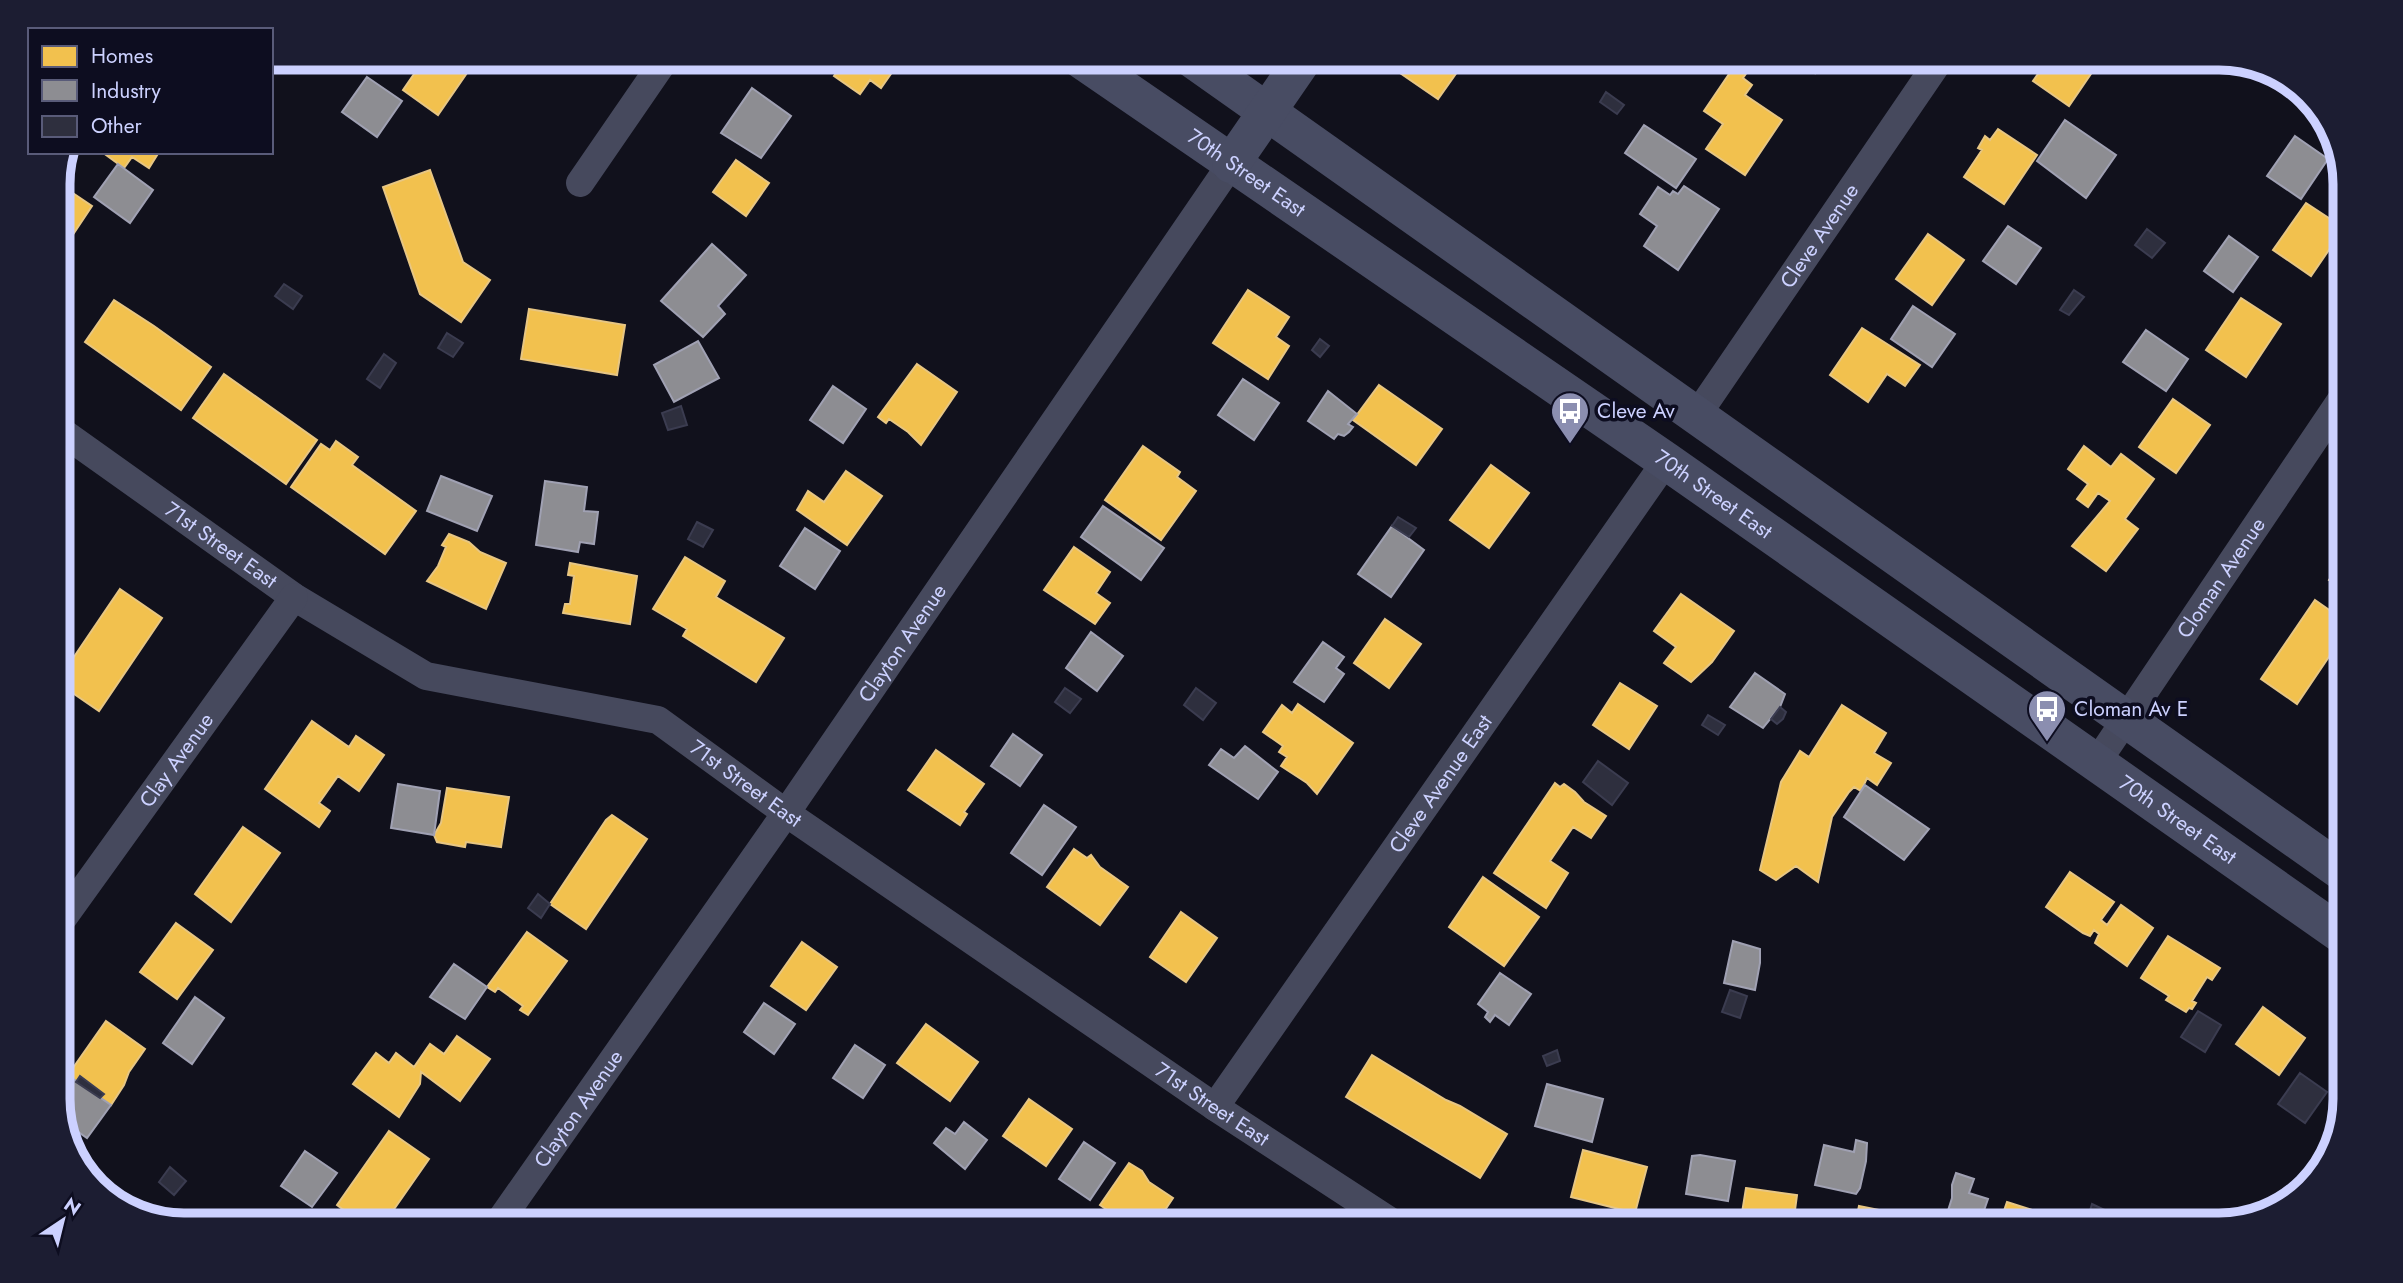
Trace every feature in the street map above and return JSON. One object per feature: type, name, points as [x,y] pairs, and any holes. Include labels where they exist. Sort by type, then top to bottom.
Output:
[{"type":"main road","name":"70th Street East","points":[[1096,70],[1666,461],[2333,929]]},
{"type":"main road","points":[[1209,70],[2333,866]]},
{"type":"main road","name":"Clayton Avenue","points":[[1231,164],[1296,70]]},
{"type":"street","points":[[580,183],[658,70]]},
{"type":"street","name":"Cleve Avenue","points":[[1697,415],[1933,70]]},
{"type":"street","name":"Clayton Avenue","points":[[505,1213],[786,813],[1231,164]]},
{"type":"street","name":"Cloman Avenue","points":[[2097,762],[2333,412]]},
{"type":"street","name":"71st Street East","points":[[70,438],[294,597],[426,676],[658,720],[786,813],[1215,1107],[1378,1213]]},
{"type":"street","name":"Cleve Avenue East","points":[[1215,1107],[1666,461]]},
{"type":"street","name":"Clay Avenue","points":[[70,908],[294,597]]},
{"type":"building: Homes","points":[[417,70],[469,70],[438,115],[403,90]]},
{"type":"building: Homes","points":[[838,70],[894,70],[881,88],[870,80],[860,94],[834,76]]},
{"type":"building: Homes","points":[[1402,70],[1459,70],[1438,99],[1400,73]]},
{"type":"building: Homes","points":[[1723,70],[1749,70],[1743,78],[1752,85],[1745,95],[1782,120],[1745,175],[1706,149],[1723,124],[1704,111],[1729,74]]},
{"type":"building: Homes","points":[[2041,70],[2094,70],[2069,106],[2033,81]]},
{"type":"building: Homes","points":[[1998,129],[2037,155],[2004,204],[1964,177],[1982,150],[1978,148],[1985,136],[1990,140]]},
{"type":"building: Homes","points":[[105,154],[158,154],[149,168],[132,157],[124,168]]},
{"type":"building: Homes","points":[[736,160],[769,183],[746,216],[713,192]]},
{"type":"building: Homes","points":[[430,170],[463,262],[490,280],[461,322],[420,294],[383,187]]},
{"type":"building: Homes","points":[[70,191],[92,206],[70,239]]},
{"type":"building: Homes","points":[[2306,203],[2333,221],[2333,244],[2311,276],[2273,250]]},
{"type":"building: Homes","points":[[1928,234],[1964,260],[1932,305],[1896,279]]},
{"type":"building: Homes","points":[[1248,290],[1289,317],[1276,337],[1289,346],[1268,379],[1213,343]]},
{"type":"building: Homes","points":[[2241,298],[2281,324],[2246,377],[2206,350]]},
{"type":"building: Homes","points":[[114,300],[211,367],[181,410],[85,342]]},
{"type":"building: Homes","points":[[529,309],[625,325],[617,375],[521,359]]},
{"type":"building: Homes","points":[[1862,328],[1920,365],[1905,386],[1887,374],[1868,402],[1830,375]]},
{"type":"building: Homes","points":[[917,364],[957,392],[921,445],[889,419],[886,423],[878,417]]},
{"type":"building: Homes","points":[[224,374],[317,440],[286,484],[193,418]]},
{"type":"building: Homes","points":[[1379,385],[1442,429],[1416,465],[1353,420]]},
{"type":"building: Homes","points":[[2173,399],[2210,425],[2176,473],[2139,447]]},
{"type":"building: Homes","points":[[336,441],[358,457],[352,465],[416,511],[385,554],[291,487],[321,444],[330,450]]},
{"type":"building: Homes","points":[[1143,446],[1180,472],[1177,477],[1196,491],[1161,540],[1105,500]]},
{"type":"building: Homes","points":[[2084,446],[2111,467],[2121,454],[2154,479],[2125,519],[2138,529],[2106,571],[2072,546],[2110,501],[2098,493],[2088,507],[2077,499],[2088,484],[2068,469]]},
{"type":"building: Homes","points":[[1491,465],[1529,493],[1489,548],[1450,520]]},
{"type":"building: Homes","points":[[846,471],[882,496],[847,545],[797,510],[808,491],[824,502]]},
{"type":"building: Homes","points":[[449,534],[506,563],[486,609],[427,581],[438,566],[446,547],[442,545]]},
{"type":"building: Homes","points":[[1074,547],[1110,572],[1096,593],[1110,603],[1095,624],[1044,590]]},
{"type":"building: Homes","points":[[685,557],[725,581],[716,597],[784,638],[756,682],[683,636],[687,629],[653,609]]},
{"type":"building: Homes","points":[[570,563],[637,576],[630,624],[563,613],[565,604],[570,604],[574,576],[568,575]]},
{"type":"building: Homes","points":[[120,589],[162,618],[99,711],[70,691],[70,663]]},
{"type":"building: Homes","points":[[1681,594],[1734,631],[1712,662],[1691,682],[1664,663],[1676,647],[1654,631]]},
{"type":"building: Homes","points":[[2315,600],[2333,613],[2333,651],[2297,704],[2261,679]]},
{"type":"building: Homes","points":[[1385,619],[1421,644],[1389,688],[1354,663]]},
{"type":"building: Homes","points":[[1620,683],[1657,706],[1629,749],[1593,725]]},
{"type":"building: Homes","points":[[1298,704],[1353,743],[1317,794],[1307,783],[1281,766],[1287,757],[1279,752],[1283,746],[1263,732],[1282,705],[1292,713]]},
{"type":"building: Homes","points":[[1842,705],[1886,733],[1874,753],[1891,763],[1877,785],[1867,778],[1861,791],[1854,787],[1832,817],[1818,882],[1796,866],[1776,880],[1760,870],[1781,782],[1800,751],[1809,757]]},
{"type":"building: Homes","points":[[312,721],[349,747],[356,736],[384,755],[359,791],[338,776],[319,803],[330,811],[319,827],[265,789]]},
{"type":"building: Homes","points":[[936,750],[984,784],[964,812],[967,814],[960,825],[908,790]]},
{"type":"building: Homes","points":[[1555,783],[1560,787],[1564,784],[1584,802],[1606,816],[1591,838],[1573,827],[1550,861],[1568,873],[1546,908],[1494,873]]},
{"type":"building: Homes","points":[[447,788],[509,797],[501,847],[466,842],[465,847],[437,842],[434,835],[441,823]]},
{"type":"building: Homes","points":[[612,815],[647,839],[586,929],[550,904]]},
{"type":"building: Homes","points":[[243,827],[280,853],[231,922],[195,894]]},
{"type":"building: Homes","points":[[1074,849],[1087,858],[1091,855],[1100,867],[1128,887],[1100,925],[1047,887]]},
{"type":"building: Homes","points":[[2070,872],[2114,902],[2101,920],[2107,925],[2121,905],[2153,928],[2127,966],[2095,943],[2099,934],[2094,930],[2090,936],[2083,933],[2046,907]]},
{"type":"building: Homes","points":[[1483,877],[1539,917],[1504,966],[1449,927]]},
{"type":"building: Homes","points":[[1181,912],[1217,938],[1186,982],[1150,957]]},
{"type":"building: Homes","points":[[176,923],[213,950],[177,999],[140,972]]},
{"type":"building: Homes","points":[[527,932],[567,961],[528,1015],[520,1010],[523,1006],[498,988],[495,992],[487,987]]},
{"type":"building: Homes","points":[[2168,936],[2220,968],[2212,980],[2207,977],[2192,1001],[2196,1003],[2186,1012],[2166,1000],[2169,996],[2141,978]]},
{"type":"building: Homes","points":[[802,942],[837,967],[806,1010],[771,986]]},
{"type":"building: Homes","points":[[2263,1007],[2305,1038],[2279,1075],[2236,1044]]},
{"type":"building: Homes","points":[[106,1021],[145,1049],[111,1105],[100,1098],[104,1094],[80,1076],[76,1082],[70,1077],[70,1072]]},
{"type":"building: Homes","points":[[926,1024],[978,1062],[950,1101],[897,1063]]},
{"type":"building: Homes","points":[[457,1036],[490,1059],[460,1101],[421,1072],[420,1084],[399,1117],[353,1084],[376,1053],[389,1063],[396,1053],[414,1067],[430,1044],[444,1054]]},
{"type":"building: Homes","points":[[1372,1055],[1507,1134],[1480,1178],[1346,1097]]},
{"type":"building: Homes","points":[[1029,1099],[1072,1129],[1046,1166],[1003,1136]]},
{"type":"building: Homes","points":[[389,1131],[429,1159],[391,1213],[348,1213],[337,1205]]},
{"type":"building: Homes","points":[[1583,1150],[1647,1167],[1635,1213],[1571,1197]]},
{"type":"building: Homes","points":[[1129,1163],[1142,1171],[1149,1182],[1173,1198],[1163,1213],[1112,1213],[1100,1205]]},
{"type":"building: Homes","points":[[1746,1188],[1797,1195],[1795,1213],[1742,1213]]},
{"type":"building: Homes","points":[[2007,1202],[2039,1212],[2039,1213],[2003,1213]]},
{"type":"building: Homes","points":[[1859,1206],[1894,1213],[1858,1213]]},
{"type":"building: Industry","points":[[367,77],[402,101],[377,137],[342,112]]},
{"type":"building: Industry","points":[[752,88],[791,116],[761,158],[721,133]]},
{"type":"building: Industry","points":[[2065,120],[2116,155],[2086,198],[2037,161]]},
{"type":"building: Industry","points":[[1644,125],[1696,159],[1676,188],[1625,153]]},
{"type":"building: Industry","points":[[2295,136],[2328,159],[2301,199],[2267,176]]},
{"type":"building: Industry","points":[[118,164],[153,190],[130,223],[94,197]]},
{"type":"building: Industry","points":[[1684,186],[1719,209],[1678,270],[1644,246],[1657,226],[1640,214],[1658,187],[1670,195],[1673,191],[1678,194]]},
{"type":"building: Industry","points":[[2008,226],[2041,248],[2016,284],[1983,261]]},
{"type":"building: Industry","points":[[2229,236],[2258,257],[2233,292],[2204,271]]},
{"type":"building: Industry","points":[[712,244],[746,275],[718,306],[725,314],[703,337],[661,301]]},
{"type":"building: Industry","points":[[1913,306],[1955,334],[1932,367],[1891,339]]},
{"type":"building: Industry","points":[[2146,330],[2188,359],[2166,391],[2123,362]]},
{"type":"building: Industry","points":[[698,341],[719,378],[674,402],[654,365]]},
{"type":"building: Industry","points":[[1243,379],[1279,403],[1254,440],[1218,415]]},
{"type":"building: Industry","points":[[833,386],[866,409],[843,443],[810,420]]},
{"type":"building: Industry","points":[[1328,391],[1357,414],[1348,424],[1353,427],[1349,432],[1344,436],[1338,434],[1334,439],[1308,421]]},
{"type":"building: Industry","points":[[441,476],[492,496],[477,531],[427,511]]},
{"type":"building: Industry","points":[[545,481],[587,487],[584,511],[598,512],[594,544],[580,542],[578,552],[536,545]]},
{"type":"building: Industry","points":[[1103,506],[1164,548],[1141,580],[1081,537]]},
{"type":"building: Industry","points":[[1392,526],[1424,550],[1391,597],[1358,574]]},
{"type":"building: Industry","points":[[805,528],[840,551],[815,589],[780,566]]},
{"type":"building: Industry","points":[[1091,632],[1123,656],[1097,691],[1066,668]]},
{"type":"building: Industry","points":[[1323,642],[1344,657],[1336,668],[1344,674],[1324,702],[1294,682]]},
{"type":"building: Industry","points":[[1755,673],[1785,694],[1780,707],[1763,728],[1730,707]]},
{"type":"building: Industry","points":[[1013,734],[1042,755],[1020,786],[991,766]]},
{"type":"building: Industry","points":[[1245,746],[1278,772],[1258,799],[1209,765],[1221,749],[1234,758]]},
{"type":"building: Industry","points":[[398,784],[440,791],[434,835],[391,828]]},
{"type":"building: Industry","points":[[1865,785],[1929,829],[1904,860],[1844,817]]},
{"type":"building: Industry","points":[[1044,805],[1076,827],[1042,875],[1011,853]]},
{"type":"building: Industry","points":[[1733,941],[1760,949],[1755,990],[1724,983]]},
{"type":"building: Industry","points":[[454,964],[487,987],[465,1019],[430,997]]},
{"type":"building: Industry","points":[[1500,973],[1531,994],[1509,1025],[1495,1015],[1490,1022],[1485,1017],[1488,1012],[1478,1004]]},
{"type":"building: Industry","points":[[195,997],[224,1018],[192,1064],[163,1043]]},
{"type":"building: Industry","points":[[764,1003],[795,1024],[774,1054],[744,1032]]},
{"type":"building: Industry","points":[[855,1045],[885,1065],[863,1098],[833,1078]]},
{"type":"building: Industry","points":[[72,1078],[111,1105],[87,1138],[74,1129],[70,1106]]},
{"type":"building: Industry","points":[[1547,1084],[1603,1099],[1592,1142],[1535,1126]]},
{"type":"building: Industry","points":[[964,1122],[987,1140],[965,1169],[934,1143],[946,1128],[955,1134]]},
{"type":"building: Industry","points":[[1856,1140],[1867,1143],[1866,1161],[1856,1194],[1815,1185],[1824,1145],[1854,1152]]},
{"type":"building: Industry","points":[[1084,1142],[1115,1163],[1090,1200],[1059,1179]]},
{"type":"building: Industry","points":[[305,1151],[337,1173],[312,1207],[281,1186]]},
{"type":"building: Industry","points":[[1692,1156],[1735,1161],[1728,1201],[1686,1194]]},
{"type":"building: Industry","points":[[1956,1173],[1974,1179],[1969,1193],[1988,1199],[1983,1213],[1947,1213],[1952,1198]]},
{"type":"building: Other","points":[[1606,92],[1624,105],[1617,114],[1600,102]]},
{"type":"building: Other","points":[[2147,229],[2165,243],[2152,258],[2135,245]]},
{"type":"building: Other","points":[[284,284],[302,296],[293,309],[275,296]]},
{"type":"building: Other","points":[[2074,290],[2084,297],[2069,315],[2060,310]]},
{"type":"building: Other","points":[[447,333],[463,343],[453,357],[438,348]]},
{"type":"building: Other","points":[[1320,339],[1329,346],[1320,357],[1312,350]]},
{"type":"building: Other","points":[[384,354],[396,363],[380,388],[367,379]]},
{"type":"building: Other","points":[[681,406],[687,425],[668,430],[662,413]]},
{"type":"building: Other","points":[[1398,517],[1416,528],[1409,537],[1392,526]]},
{"type":"building: Other","points":[[697,522],[713,530],[703,547],[688,539]]},
{"type":"building: Other","points":[[1065,688],[1081,699],[1070,713],[1055,702]]},
{"type":"building: Other","points":[[1196,688],[1216,703],[1203,720],[1184,705]]},
{"type":"building: Other","points":[[1780,707],[1786,712],[1777,724],[1771,719]]},
{"type":"building: Other","points":[[1708,715],[1725,725],[1718,735],[1702,725]]},
{"type":"building: Other","points":[[1598,761],[1628,783],[1612,805],[1583,782]]},
{"type":"building: Other","points":[[538,894],[550,904],[541,918],[528,908]]},
{"type":"building: Other","points":[[1730,990],[1747,996],[1740,1018],[1722,1012]]},
{"type":"building: Other","points":[[2198,1011],[2221,1025],[2205,1052],[2181,1037]]},
{"type":"building: Other","points":[[1557,1050],[1560,1061],[1547,1066],[1543,1056]]},
{"type":"building: Other","points":[[2300,1073],[2327,1092],[2305,1123],[2278,1104]]},
{"type":"building: Other","points":[[80,1076],[104,1094],[100,1098],[76,1082]]},
{"type":"building: Other","points":[[170,1167],[186,1181],[174,1195],[159,1182]]},
{"type":"building: Other","points":[[2092,1204],[2111,1213],[2089,1213]]},
{"type":"place","name":"Cleve Av","points":[[1570,445]]},
{"type":"place","name":"Cloman Av E","points":[[2047,743]]}]
